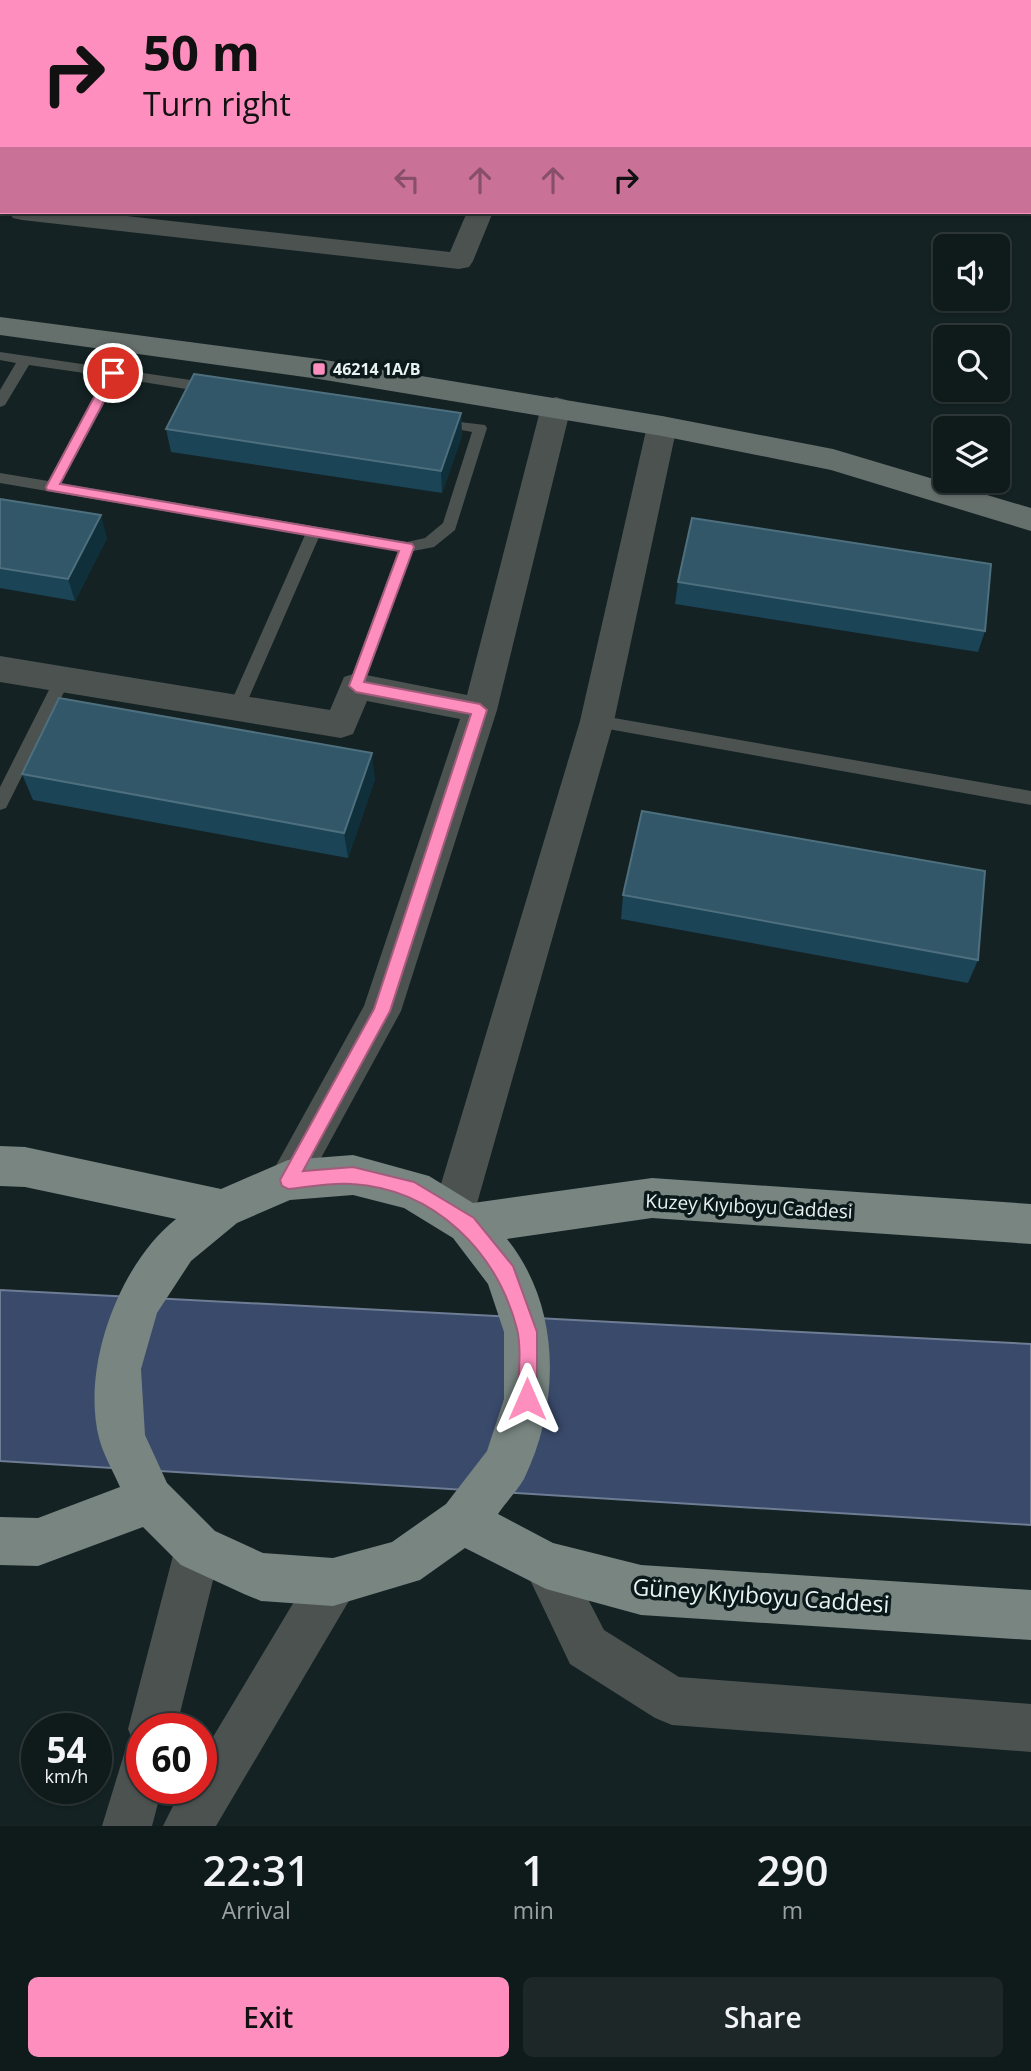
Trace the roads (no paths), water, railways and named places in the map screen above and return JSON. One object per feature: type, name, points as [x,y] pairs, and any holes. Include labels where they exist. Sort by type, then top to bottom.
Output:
[{"type":"main road","points":[[0,326],[319,369],[662,426],[833,460],[1031,520]]},
{"type":"main road","points":[[0,1166],[25,1167],[222,1209]]},
{"type":"main road","points":[[353,1175],[414,1190],[460,1219],[506,1272],[527,1332],[527,1399],[506,1464],[463,1521],[403,1563],[333,1582],[261,1577],[198,1548],[150,1500],[122,1437],[118,1369],[137,1303],[176,1246],[222,1209],[288,1180],[353,1175]]},
{"type":"main road","name":"Kuzey Kıyıboyu Caddesi","points":[[460,1219],[652,1198],[1031,1224]]},
{"type":"main road","points":[[0,1541],[38,1542],[150,1500]]},
{"type":"main road","name":"Güney Kıyıboyu Caddesi","points":[[463,1521],[546,1565],[641,1590],[1031,1615]]},
{"type":"street","points":[[64,214],[169,219],[459,261],[479,214]]},
{"type":"street","points":[[288,1180],[382,1011],[480,710],[556,407]]},
{"type":"street","points":[[460,1219],[597,722],[662,426]]},
{"type":"street","points":[[0,669],[341,725],[356,686],[480,710]]},
{"type":"street","points":[[156,1713],[198,1548]]},
{"type":"street","points":[[546,1565],[587,1647],[672,1701],[1031,1728]]},
{"type":"street","points":[[188,1826],[333,1582]]},
{"type":"street","points":[[127,1826],[133,1804]]},
{"type":"lane","points":[[0,356],[222,390]]},
{"type":"lane","points":[[0,402],[25,360]]},
{"type":"lane","points":[[52,487],[113,373]]},
{"type":"lane","points":[[0,478],[407,547],[429,543],[450,526],[480,428],[425,420]]},
{"type":"lane","points":[[236,709],[314,531]]},
{"type":"lane","points":[[356,686],[407,547]]},
{"type":"lane","points":[[0,803],[62,680]]},
{"type":"lane","points":[[597,722],[1031,798]]},
{"type":"water","points":[[0,1290],[1031,1344],[1031,1525],[0,1461]]},
{"type":"place","name":"46214 1A/B","points":[[319,369]]}]
